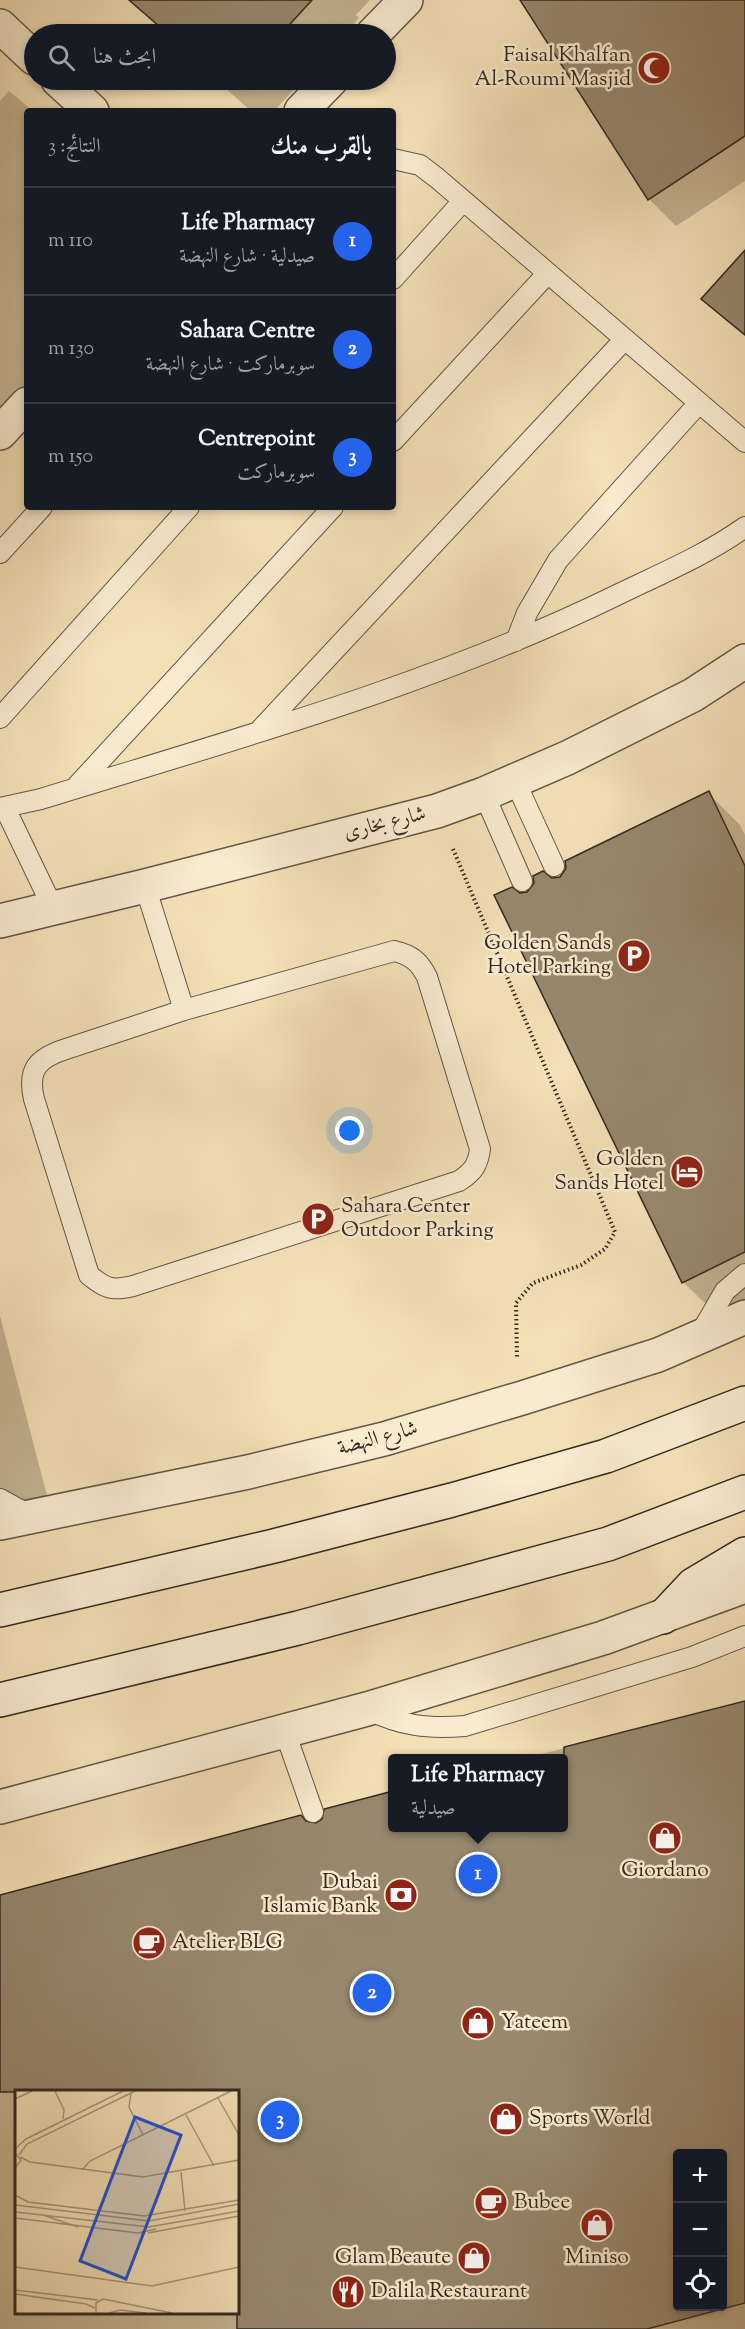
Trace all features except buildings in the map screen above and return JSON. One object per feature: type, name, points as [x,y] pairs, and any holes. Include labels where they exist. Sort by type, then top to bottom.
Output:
[{"type":"street","points":[[383,24],[406,0]]},
{"type":"street","points":[[0,26],[24,49]]},
{"type":"street","points":[[69,90],[89,108]]},
{"type":"street","points":[[304,108],[321,90]]},
{"type":"street","points":[[0,433],[24,407]]},
{"type":"street","name":"شارع بخارى","points":[[0,921],[437,811],[484,794],[567,758],[693,694],[745,661]]},
{"type":"street","name":"شارع النهضة","points":[[15,1520],[248,1472],[384,1439],[658,1355],[745,1317]]},
{"type":"street","points":[[0,1610],[274,1546],[452,1500],[606,1456],[745,1403]]},
{"type":"street","points":[[0,1700],[298,1628],[608,1544],[745,1492]]},
{"type":"street","points":[[663,1617],[693,1585],[745,1554]]},
{"type":"street","points":[[0,1807],[367,1709],[603,1638],[745,1586]]},
{"type":"lane","points":[[396,160],[420,165],[745,442]]},
{"type":"lane","points":[[396,276],[463,201]]},
{"type":"lane","points":[[396,438],[548,273]]},
{"type":"lane","points":[[259,732],[625,339]]},
{"type":"lane","points":[[516,641],[527,613],[558,560],[699,403]]},
{"type":"lane","points":[[0,553],[39,510]]},
{"type":"lane","points":[[0,718],[186,510]]},
{"type":"lane","points":[[73,789],[330,510]]},
{"type":"lane","points":[[53,908],[2,808],[73,789],[324,712],[516,641],[683,562],[745,527]]},
{"type":"lane","points":[[515,781],[554,866]]},
{"type":"lane","points":[[484,794],[522,881]]},
{"type":"lane","points":[[145,886],[184,1010]]},
{"type":"lane","points":[[394,951],[408,954],[420,964],[427,977],[480,1149],[478,1162],[471,1174],[459,1181],[133,1286],[117,1290],[102,1286],[89,1275],[30,1083],[35,1067],[48,1055],[184,1010],[379,954],[394,951]]},
{"type":"lane","points":[[698,1338],[725,1291],[745,1274]]},
{"type":"lane","points":[[0,1499],[15,1520]]},
{"type":"lane","points":[[367,1709],[390,1720],[415,1726],[440,1728],[465,1726],[692,1657],[745,1636]]},
{"type":"lane","points":[[285,1732],[313,1812]]},
{"type":"path","points":[[437,811],[615,1232],[605,1249],[581,1265],[533,1283],[516,1303],[517,1366]]},
{"type":"place","name":"Faisal Khalfan Al-Roumi Masjid","points":[[654,68]]},
{"type":"place","name":"Golden Sands Hotel Parking","points":[[634,956]]},
{"type":"place","name":"Golden Sands Hotel","points":[[687,1172]]},
{"type":"place","name":"Sahara Center Outdoor Parking","points":[[318,1219]]},
{"type":"place","name":"Giordano","points":[[665,1838]]},
{"type":"place","name":"Life Pharmacy","points":[[478,1874]]},
{"type":"place","name":"Dubai Islamic Bank","points":[[401,1895]]},
{"type":"place","name":"Atelier BLG","points":[[149,1943]]},
{"type":"place","name":"Sahara Centre","points":[[372,1993]]},
{"type":"place","name":"Yateem","points":[[478,2023]]},
{"type":"place","name":"Sports World","points":[[506,2119]]},
{"type":"place","name":"Centrepoint","points":[[280,2120]]},
{"type":"place","name":"Bubee","points":[[491,2203]]},
{"type":"place","name":"Miniso","points":[[597,2225]]},
{"type":"place","name":"Glam Beaute","points":[[474,2258]]},
{"type":"place","name":"Dalila Restaurant","points":[[348,2292]]}]
